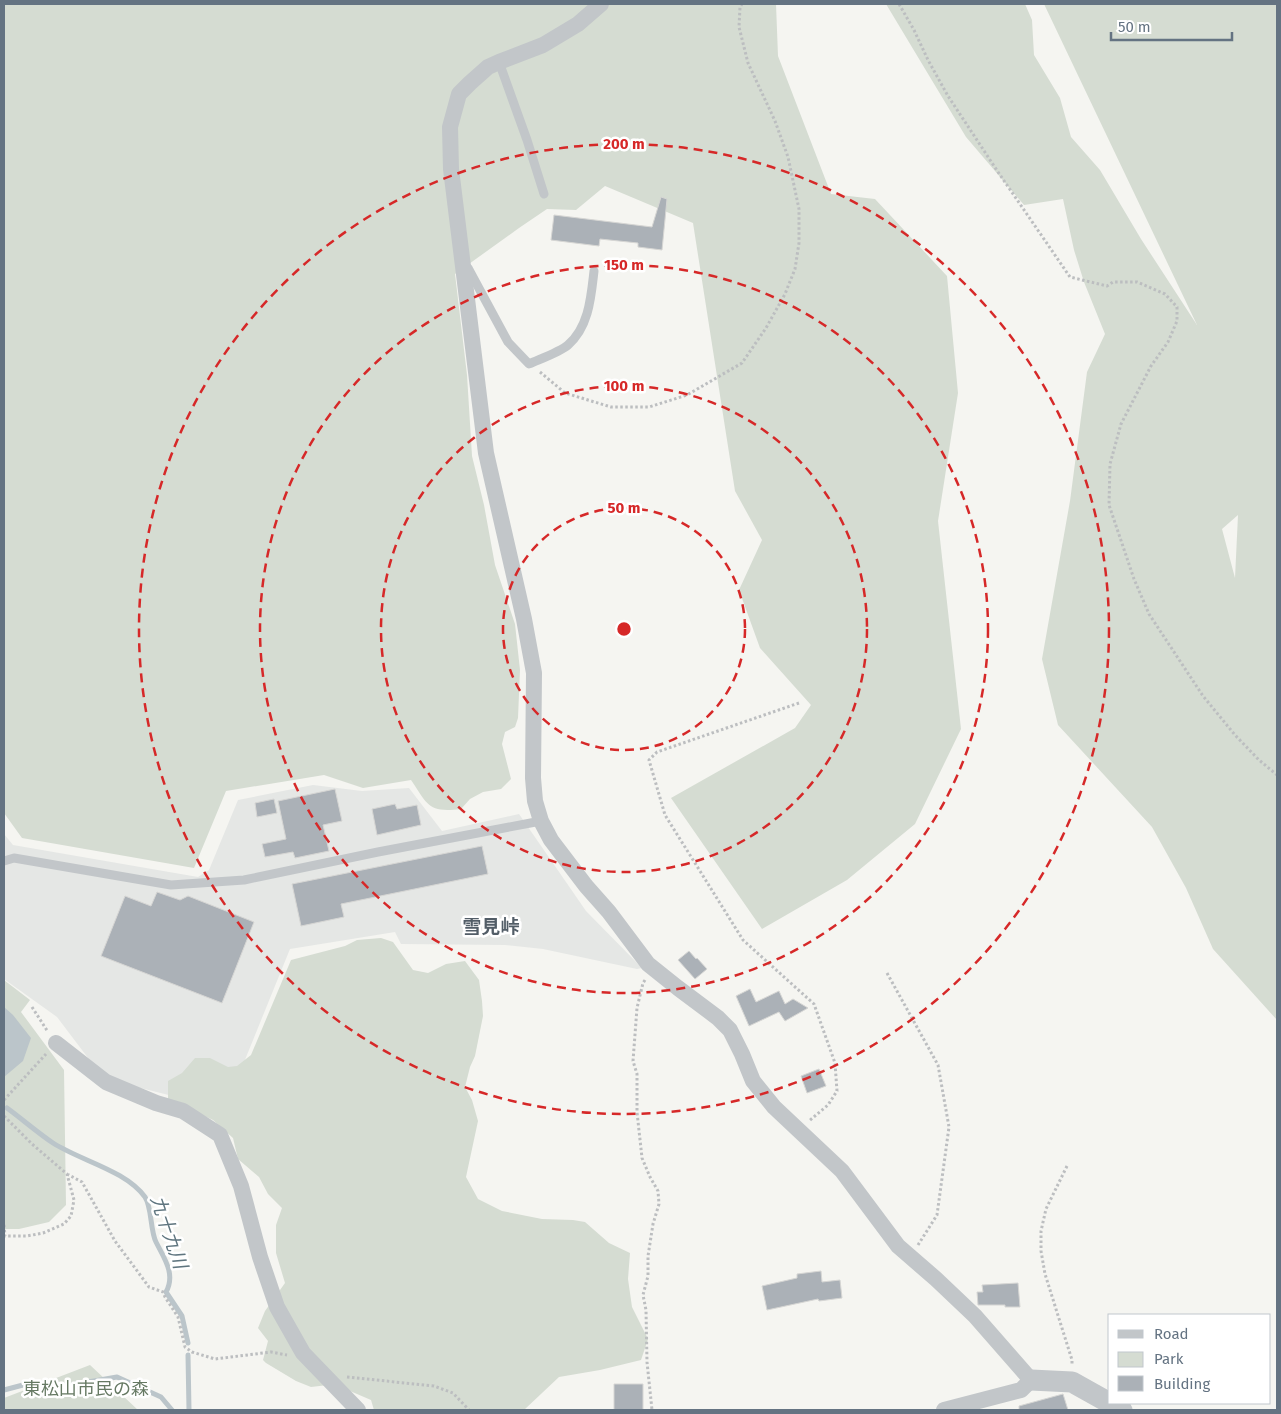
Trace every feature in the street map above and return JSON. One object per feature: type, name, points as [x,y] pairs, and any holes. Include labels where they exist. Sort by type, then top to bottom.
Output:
[{"type":"street","points":[[601,4],[578,24],[543,45],[488,68],[459,94],[450,127],[451,169],[486,453],[524,619],[534,673],[533,778],[541,821],[551,840],[648,964],[718,1018],[730,1030],[742,1054],[752,1082],[774,1107],[842,1172],[898,1246],[975,1316],[1031,1380],[1072,1382],[1108,1402]]},
{"type":"street","points":[[56,1043],[106,1082],[156,1103],[183,1111],[220,1135],[241,1186],[260,1257],[278,1307],[303,1353],[358,1410]]},
{"type":"street","points":[[944,1410],[1021,1390],[1031,1380]]},
{"type":"lane","points":[[499,62],[544,194]]},
{"type":"lane","points":[[461,254],[508,342],[529,364],[567,346],[582,329],[590,302],[594,271]]},
{"type":"lane","points":[[4,861],[14,858],[171,885],[235,881],[541,821]]},
{"type":"path","points":[[529,364],[565,392],[611,407],[649,407],[687,395],[742,363],[766,328],[785,294],[795,269],[799,243],[799,209],[788,157],[775,121],[748,63],[739,27],[740,7],[742,4]]},
{"type":"path","points":[[898,4],[914,30],[948,96],[1070,277],[1107,286],[1113,282],[1138,282],[1165,294],[1177,307],[1177,321],[1168,342],[1151,366],[1121,424],[1110,464],[1109,505],[1134,579],[1150,614],[1203,696],[1235,735],[1259,760],[1277,775]]},
{"type":"path","points":[[799,703],[657,752],[649,760],[665,815],[743,940],[814,1004],[835,1063],[838,1091],[828,1106],[799,1130]]},
{"type":"path","points":[[652,967],[643,983],[637,1008],[633,1061],[637,1074],[637,1112],[642,1158],[658,1190],[659,1204],[653,1224],[648,1256],[648,1276],[643,1295],[646,1310],[647,1362],[652,1410]]},
{"type":"path","points":[[887,973],[938,1064],[949,1127],[937,1215],[910,1256]]},
{"type":"path","points":[[4,1100],[56,1043],[32,1007]]},
{"type":"path","points":[[4,1116],[32,1144],[67,1174],[82,1182],[115,1241],[149,1287],[164,1292],[165,1297],[178,1317],[185,1346],[192,1352],[215,1359],[271,1352],[311,1362]]},
{"type":"path","points":[[1067,1166],[1046,1209],[1041,1232],[1040,1251],[1045,1274],[1072,1360],[1072,1382]]},
{"type":"path","points":[[4,1225],[5,1236],[27,1236],[43,1233],[64,1224],[71,1216],[74,1200],[67,1174]]},
{"type":"path","points":[[324,1374],[434,1386],[453,1393],[470,1410]]},
{"type":"shaded area","points":[[313,785],[362,791],[409,788],[442,831],[519,814],[586,911],[642,968],[637,969],[543,949],[505,945],[401,944],[395,932],[290,949],[227,1104],[189,1100],[104,1079],[57,1017],[4,979],[4,834],[13,845],[198,877],[209,870],[238,800]]},
{"type":"shaded area","points":[[4,1007],[13,1015],[31,1038],[23,1061],[4,1077]]},
{"type":"green space","points":[[4,4],[776,4],[778,56],[831,194],[875,199],[947,276],[958,393],[938,521],[961,729],[915,824],[847,880],[762,929],[671,798],[795,728],[811,705],[760,648],[739,590],[762,540],[735,491],[693,223],[605,186],[576,210],[547,209],[455,274],[467,375],[472,456],[484,505],[495,565],[515,624],[520,670],[518,718],[515,727],[505,732],[502,744],[511,779],[501,789],[483,792],[470,799],[461,809],[450,810],[442,810],[430,805],[421,796],[411,780],[363,788],[324,775],[226,791],[194,868],[22,838],[4,813]]},
{"type":"green space","points":[[886,4],[1025,4],[1032,20],[1034,55],[1060,98],[1071,137],[1100,170],[1141,239],[1197,325],[1044,4],[1277,4],[1277,1020],[1213,949],[1186,888],[1152,827],[1058,725],[1042,659],[1070,501],[1087,372],[1105,334],[1084,282],[1074,250],[1063,199],[1024,205],[966,137]],"holes":[[[1238,515],[1235,578],[1222,529]]]},
{"type":"green space","points":[[381,938],[393,942],[413,970],[428,973],[446,964],[465,961],[479,980],[483,1016],[475,1056],[465,1087],[472,1100],[478,1121],[466,1177],[478,1199],[502,1211],[542,1219],[585,1222],[609,1243],[630,1253],[628,1279],[632,1307],[648,1339],[641,1360],[559,1377],[524,1410],[374,1410],[371,1400],[350,1391],[328,1385],[311,1387],[296,1381],[263,1360],[268,1341],[258,1328],[265,1311],[285,1283],[276,1253],[276,1225],[282,1208],[268,1194],[259,1177],[238,1159],[233,1138],[213,1120],[168,1101],[168,1081],[182,1073],[195,1058],[210,1058],[228,1067],[237,1066],[251,1055],[291,960],[345,946],[357,940]]},
{"type":"green space","points":[[4,980],[30,1000],[21,1012],[64,1070],[66,1205],[49,1222],[19,1229],[4,1229]]},
{"type":"green space","name":"東松山市民の森","points":[[90,1365],[138,1410],[4,1410],[4,1398]]},
{"type":"building","points":[[661,197],[667,199],[662,250],[638,247],[638,243],[600,239],[599,246],[551,240],[554,215],[652,227]]},
{"type":"building","points":[[335,789],[342,821],[323,825],[329,851],[295,858],[293,852],[265,857],[262,844],[286,839],[278,801]]},
{"type":"building","points":[[274,799],[277,813],[257,817],[255,803]]},
{"type":"building","points":[[395,804],[397,809],[417,805],[421,825],[377,835],[372,809]]},
{"type":"building","points":[[482,846],[488,874],[341,904],[344,917],[301,926],[292,884]]},
{"type":"building","points":[[157,892],[180,900],[188,896],[254,922],[222,1003],[101,956],[125,896],[151,906]]},
{"type":"building","points":[[689,951],[707,969],[695,979],[678,960]]},
{"type":"building","points":[[750,989],[756,1002],[779,991],[785,1004],[793,999],[808,1008],[785,1021],[779,1012],[749,1026],[736,996]]},
{"type":"building","points":[[819,1069],[826,1086],[807,1093],[801,1076]]},
{"type":"building","points":[[821,1271],[822,1282],[840,1280],[842,1298],[819,1301],[818,1299],[767,1310],[762,1286],[797,1278],[797,1274]]},
{"type":"building","points":[[1018,1283],[1020,1307],[978,1305],[977,1292],[983,1292],[982,1285]]},
{"type":"building","points":[[614,1384],[643,1384],[643,1410],[614,1410]]},
{"type":"building","points":[[1063,1394],[1068,1410],[1019,1410],[1019,1406]]},
{"type":"waterway","name":"九十九川","points":[[7,1108],[53,1143],[126,1180],[145,1197],[149,1207],[154,1237],[168,1266],[170,1279],[166,1292],[182,1316],[188,1343]]},
{"type":"waterway","name":"九十九川","points":[[188,1355],[189,1410]]},
{"type":"waterway","points":[[4,1390],[40,1383],[65,1386],[117,1377],[161,1397],[172,1410]]},
{"type":"district","name":"雪見峠","points":[[491,926]]}]
